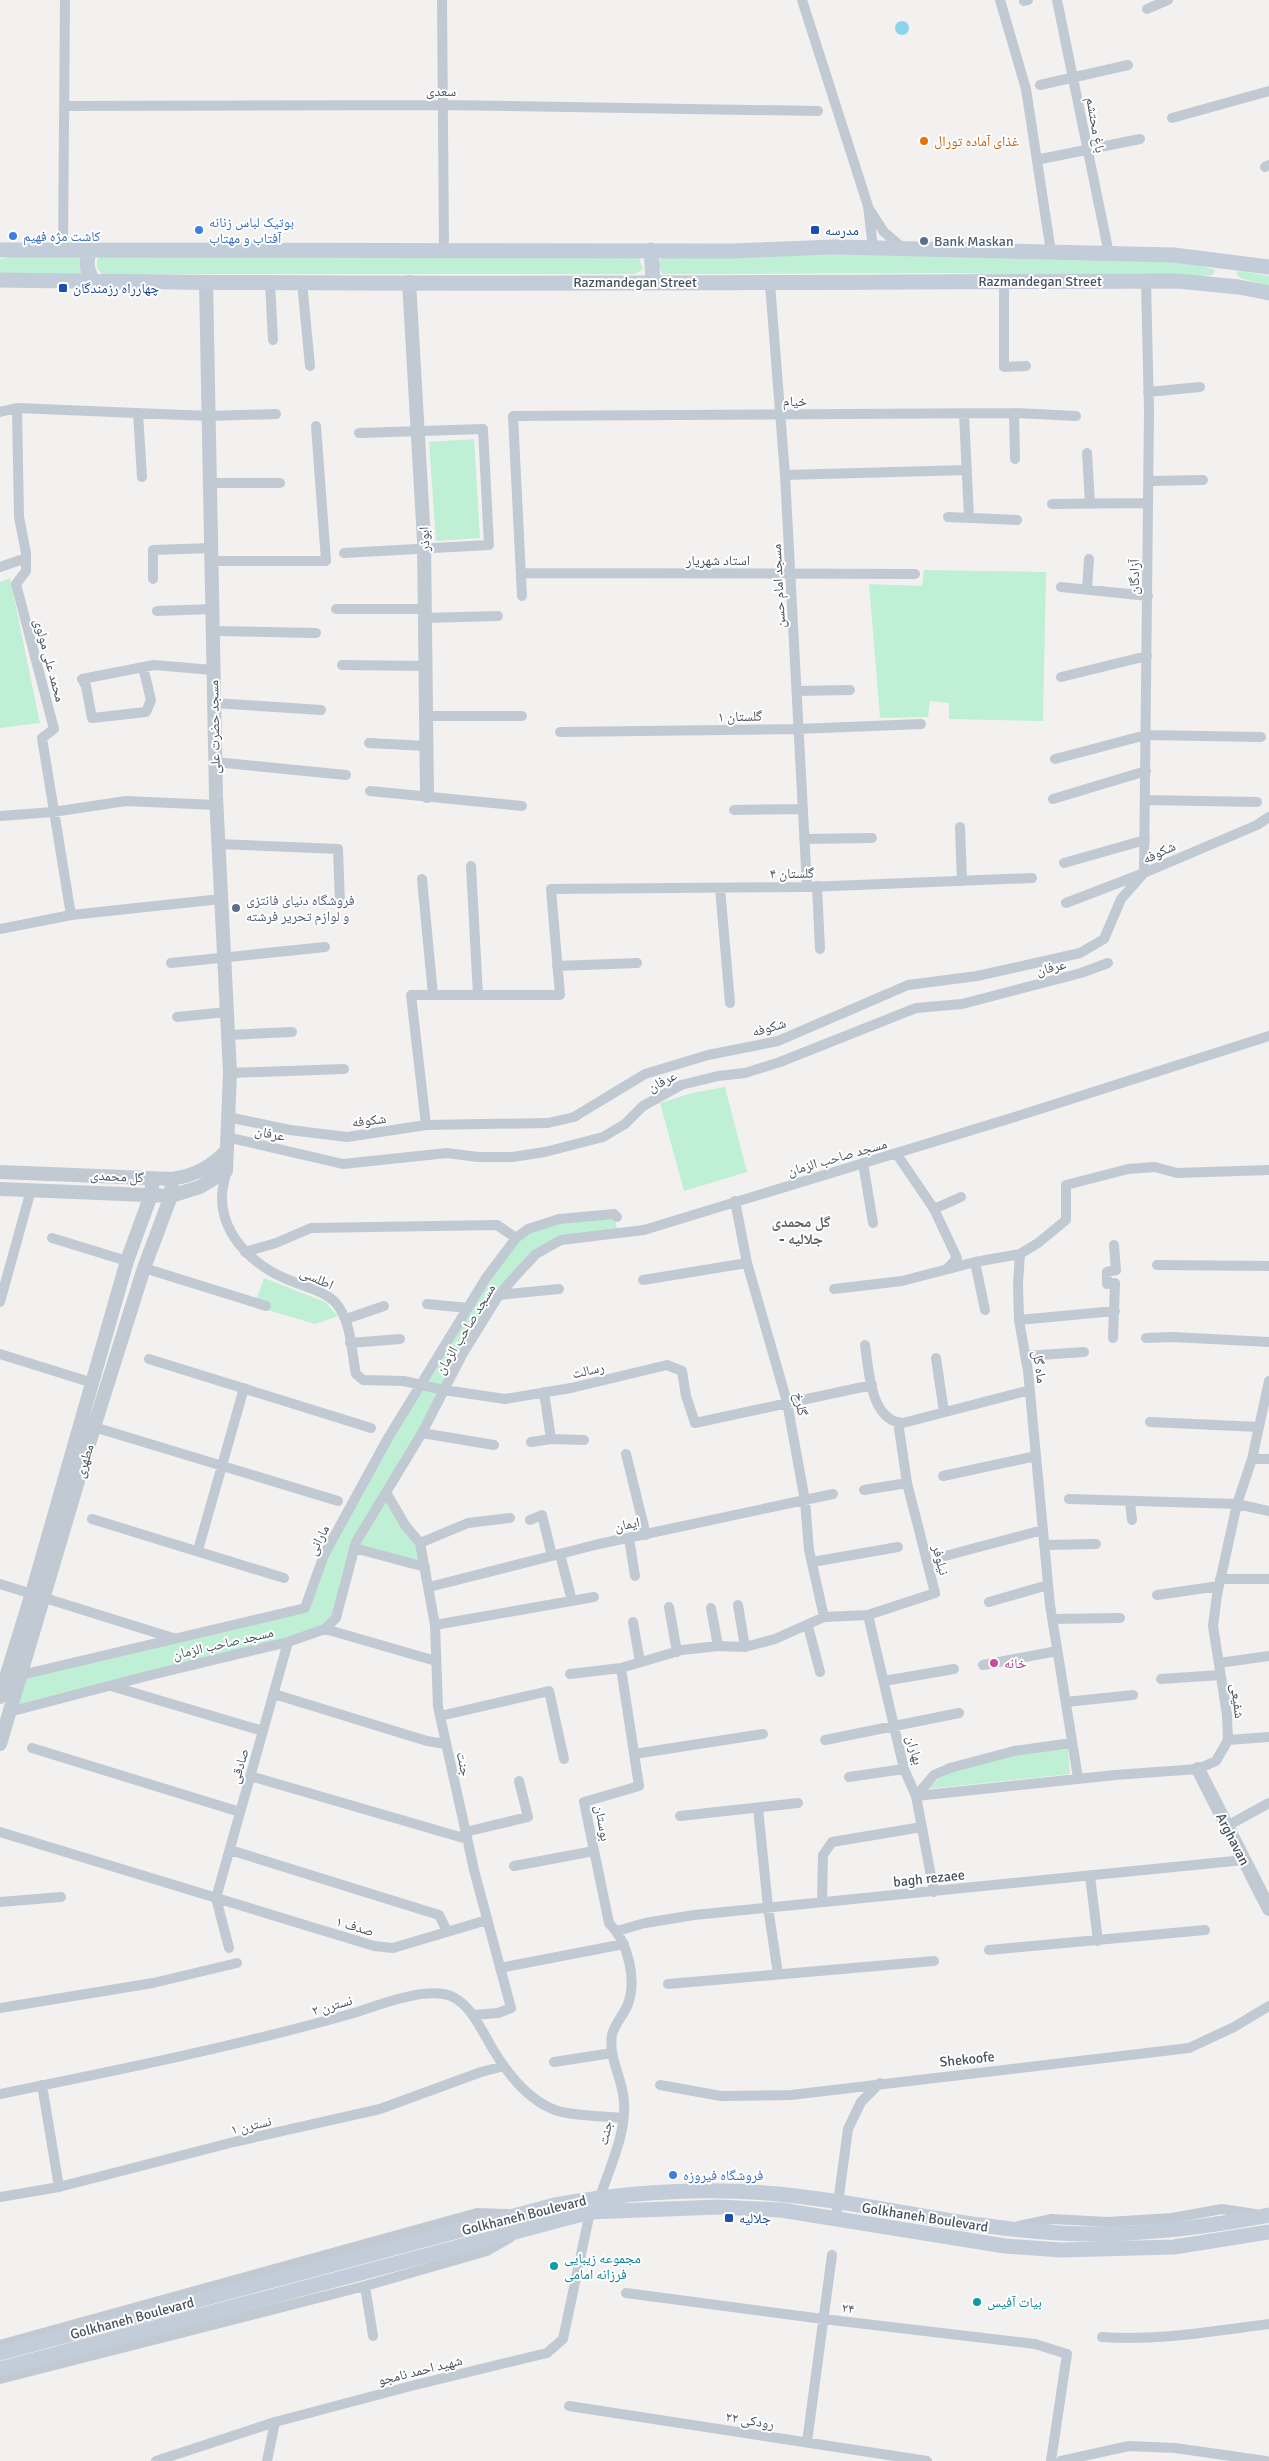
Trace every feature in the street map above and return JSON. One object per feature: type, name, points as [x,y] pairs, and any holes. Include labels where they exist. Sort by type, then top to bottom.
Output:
[{"type":"main road","name":"Razmandegan Street","points":[[0,249],[651,250],[873,248],[1174,255],[1269,268]]},
{"type":"main road","points":[[90,250],[86,259],[87,270],[93,281]]},
{"type":"main road","points":[[651,250],[653,281]]},
{"type":"main road","name":"Razmandegan Street","points":[[0,280],[206,282],[653,281],[770,284],[1178,281],[1222,285],[1269,293]]},
{"type":"main road","name":"Golkhaneh Boulevard","points":[[0,2353],[556,2204],[600,2197],[655,2192],[722,2190],[779,2194],[1003,2229],[1114,2235],[1173,2232],[1269,2215]]},
{"type":"main road","name":"Golkhaneh Boulevard","points":[[0,2369],[590,2212],[718,2207],[781,2210],[1005,2246],[1061,2250],[1174,2247],[1269,2232]]},
{"type":"street","points":[[63,250],[65,0]]},
{"type":"street","points":[[442,0],[444,250]]},
{"type":"street","points":[[802,0],[868,206],[873,248]]},
{"type":"street","points":[[1000,0],[1026,90],[1051,252]]},
{"type":"street","points":[[1024,1],[1028,0]]},
{"type":"street","name":"باغ محتشم","points":[[1057,0],[1074,77],[1086,151],[1109,254]]},
{"type":"street","points":[[1147,9],[1168,0]]},
{"type":"street","points":[[1040,85],[1128,65]]},
{"type":"street","points":[[1172,118],[1269,91]]},
{"type":"street","name":"سعدی","points":[[64,106],[443,104],[818,111]]},
{"type":"street","points":[[1041,159],[1140,139]]},
{"type":"street","points":[[868,206],[884,232],[904,249]]},
{"type":"street","points":[[1004,281],[1004,367],[1026,366]]},
{"type":"street","name":"آزادگان","points":[[1144,872],[1148,596],[1146,281]]},
{"type":"street","name":"مسجد حضرت علی","points":[[206,282],[216,805],[230,1073],[226,1171]]},
{"type":"street","points":[[270,282],[273,340]]},
{"type":"street","points":[[302,282],[310,366]]},
{"type":"street","name":"ابوذر","points":[[409,282],[424,548],[427,796]]},
{"type":"street","name":"مسجد امام حسن","points":[[770,284],[785,475],[804,838],[820,950]]},
{"type":"street","points":[[1148,392],[1200,387]]},
{"type":"street","points":[[0,412],[16,408],[208,416],[276,414]]},
{"type":"street","name":"محمد علی مولوی","points":[[16,408],[19,517],[26,558],[26,571],[16,584],[54,729],[42,738],[71,915]]},
{"type":"street","points":[[138,413],[142,477]]},
{"type":"street","points":[[1014,413],[1015,459]]},
{"type":"street","name":"خیام","points":[[521,573],[513,416],[1014,413],[1076,416]]},
{"type":"street","points":[[964,414],[970,518]]},
{"type":"street","points":[[154,579],[153,550],[326,561],[316,426]]},
{"type":"street","points":[[344,553],[489,545],[483,429],[359,433]]},
{"type":"street","points":[[1087,453],[1090,504]]},
{"type":"street","points":[[785,475],[967,470]]},
{"type":"street","points":[[1148,481],[1203,480]]},
{"type":"street","points":[[209,483],[280,483]]},
{"type":"street","points":[[1052,504],[1148,503]]},
{"type":"street","points":[[948,517],[1017,520]]},
{"type":"street","points":[[0,567],[26,558]]},
{"type":"street","points":[[1087,590],[1089,560]]},
{"type":"street","points":[[521,573],[522,596]]},
{"type":"street","name":"استاد شهریار","points":[[521,573],[915,574]]},
{"type":"street","points":[[1061,587],[1148,596]]},
{"type":"street","points":[[157,611],[212,609]]},
{"type":"street","points":[[336,609],[498,616]]},
{"type":"street","points":[[212,631],[316,633]]},
{"type":"street","points":[[1062,677],[1147,656]]},
{"type":"street","points":[[143,667],[151,700],[146,712],[92,718],[86,686],[82,679],[143,667],[154,665],[213,670]]},
{"type":"street","points":[[342,665],[426,666]]},
{"type":"street","points":[[797,691],[850,690]]},
{"type":"street","points":[[214,703],[321,710]]},
{"type":"street","points":[[426,716],[522,716]]},
{"type":"street","name":"گلستان ۱","points":[[560,732],[798,729],[921,724]]},
{"type":"street","points":[[1055,759],[1146,735],[1261,737]]},
{"type":"street","points":[[369,743],[426,746]]},
{"type":"street","points":[[215,762],[346,775]]},
{"type":"street","points":[[1053,799],[1146,771]]},
{"type":"street","points":[[370,791],[522,806]]},
{"type":"street","points":[[1145,800],[1257,802]]},
{"type":"street","points":[[0,816],[53,812],[126,801],[216,805]]},
{"type":"street","points":[[734,810],[802,808]]},
{"type":"street","name":"شکوفه","points":[[228,1118],[290,1130],[347,1137],[426,1126],[548,1123],[574,1117],[645,1074],[708,1055],[778,1041],[908,985],[977,976],[1080,953],[1104,939],[1121,899],[1144,872],[1257,826],[1269,817]]},
{"type":"street","points":[[960,827],[962,881]]},
{"type":"street","points":[[804,838],[872,838]]},
{"type":"street","points":[[1064,863],[1145,840]]},
{"type":"street","points":[[218,844],[338,849],[340,905]]},
{"type":"street","points":[[471,866],[478,995]]},
{"type":"street","points":[[1066,903],[1144,872]]},
{"type":"street","name":"گلستان ۴","points":[[557,966],[551,890],[812,887],[1032,878]]},
{"type":"street","points":[[422,879],[432,995]]},
{"type":"street","points":[[720,888],[730,1003]]},
{"type":"street","points":[[0,930],[71,915],[221,899]]},
{"type":"street","points":[[171,963],[224,959],[325,946]]},
{"type":"street","points":[[426,1126],[411,995],[560,995],[557,966],[638,963]]},
{"type":"street","name":"عرفان","points":[[227,1137],[343,1164],[447,1153],[478,1157],[512,1157],[553,1150],[603,1138],[625,1124],[643,1106],[681,1084],[718,1076],[744,1073],[780,1062],[916,1008],[962,1004],[1081,973],[1108,963]]},
{"type":"street","points":[[178,1018],[227,1012]]},
{"type":"street","points":[[228,1035],[292,1032]]},
{"type":"street","name":"مسجد صاحب الزمان","points":[[10,1712],[288,1642],[325,1629],[336,1618],[354,1548],[422,1433],[462,1355],[499,1295],[536,1254],[561,1240],[644,1230],[896,1154],[1269,1036]]},
{"type":"street","points":[[230,1073],[344,1069]]},
{"type":"street","name":"گل محمدی","points":[[0,1172],[172,1179],[196,1174],[214,1164],[226,1152]]},
{"type":"street","points":[[896,1154],[934,1209],[957,1258],[948,1268]]},
{"type":"street","points":[[863,1163],[873,1223]]},
{"type":"street","points":[[834,1289],[902,1281],[948,1268],[1020,1254],[1038,1243],[1066,1220],[1066,1186],[1128,1169],[1155,1167],[1177,1173],[1269,1170]]},
{"type":"street","name":"گل محمدی","points":[[0,1189],[171,1196],[200,1187],[226,1171]]},
{"type":"street","name":"اطلسی","points":[[226,1171],[222,1198],[224,1208],[229,1226],[245,1252],[271,1273],[316,1290],[334,1302],[346,1319],[356,1374],[363,1380],[420,1383],[444,1390]]},
{"type":"street","name":"مطهری","points":[[0,1744],[20,1675],[38,1595],[93,1383],[127,1260],[151,1195],[153,1178]]},
{"type":"street","name":"مطهری","points":[[0,1697],[38,1595],[144,1268],[171,1196],[172,1179]]},
{"type":"street","points":[[0,1302],[31,1190]]},
{"type":"street","points":[[934,1209],[961,1196]]},
{"type":"street","name":"گلرخ","points":[[735,1201],[748,1263],[787,1402],[805,1501],[812,1562],[824,1617]]},
{"type":"street","name":"مارانی","points":[[20,1675],[305,1608],[324,1555],[420,1383],[486,1278],[516,1238],[528,1229],[559,1219],[614,1214],[618,1217]]},
{"type":"street","points":[[245,1252],[276,1243],[311,1228],[497,1225],[516,1238]]},
{"type":"street","points":[[52,1238],[127,1260]]},
{"type":"street","points":[[1114,1246],[1116,1270],[1107,1272],[1107,1284],[1115,1283],[1114,1338]]},
{"type":"street","name":"ماه گل","points":[[1020,1254],[1018,1283],[1019,1320],[1030,1390],[1048,1586],[1078,1778]]},
{"type":"street","points":[[976,1262],[985,1310]]},
{"type":"street","points":[[643,1280],[748,1263]]},
{"type":"street","points":[[1157,1265],[1269,1266]]},
{"type":"street","points":[[144,1268],[266,1306]]},
{"type":"street","points":[[499,1295],[559,1289]]},
{"type":"street","points":[[427,1304],[468,1308]]},
{"type":"street","points":[[346,1319],[384,1306]]},
{"type":"street","points":[[1019,1320],[1115,1311]]},
{"type":"street","points":[[1146,1338],[1269,1342]]},
{"type":"street","points":[[350,1343],[400,1339]]},
{"type":"street","points":[[865,1345],[872,1385],[881,1412],[891,1421],[898,1422],[944,1412],[1030,1390]]},
{"type":"street","points":[[1025,1356],[1084,1352]]},
{"type":"street","points":[[0,1354],[93,1383]]},
{"type":"street","points":[[936,1358],[944,1412]]},
{"type":"street","points":[[149,1359],[371,1428]]},
{"type":"street","name":"رسالت","points":[[444,1390],[505,1399],[667,1365],[682,1371],[686,1396],[695,1423],[787,1402]]},
{"type":"street","name":"شفیعی","points":[[1228,1740],[1213,1626],[1219,1583],[1236,1504],[1252,1459],[1269,1383]]},
{"type":"street","points":[[787,1402],[872,1385]]},
{"type":"street","points":[[198,1550],[244,1388]]},
{"type":"street","points":[[544,1392],[551,1440]]},
{"type":"street","name":"نیلوفر","points":[[824,1617],[868,1615],[935,1593],[908,1483],[898,1422]]},
{"type":"street","points":[[1150,1422],[1259,1427]]},
{"type":"street","points":[[94,1427],[338,1501]]},
{"type":"street","points":[[422,1433],[494,1445]]},
{"type":"street","points":[[531,1442],[584,1440]]},
{"type":"street","points":[[626,1454],[646,1534]]},
{"type":"street","points":[[943,1476],[1036,1456]]},
{"type":"street","points":[[1252,1459],[1269,1460]]},
{"type":"street","points":[[864,1490],[908,1483]]},
{"type":"street","name":"جنت","points":[[387,1494],[406,1525],[420,1543],[435,1625],[440,1716],[445,1744],[466,1836],[511,2008],[498,2013],[473,2015]]},
{"type":"street","name":"ایمان","points":[[429,1587],[628,1538],[833,1494]]},
{"type":"street","points":[[1069,1499],[1236,1504],[1269,1512]]},
{"type":"street","points":[[1130,1502],[1132,1520]]},
{"type":"street","points":[[530,1520],[542,1515],[572,1601]]},
{"type":"street","points":[[420,1543],[468,1524],[510,1518]]},
{"type":"street","points":[[92,1519],[198,1550],[284,1578]]},
{"type":"street","points":[[945,1556],[1043,1530]]},
{"type":"street","points":[[628,1538],[635,1576]]},
{"type":"street","points":[[1044,1545],[1096,1544]]},
{"type":"street","points":[[812,1562],[898,1546]]},
{"type":"street","points":[[354,1548],[425,1567]]},
{"type":"street","points":[[1156,1595],[1219,1583],[1269,1579]]},
{"type":"street","points":[[0,1584],[174,1638]]},
{"type":"street","points":[[989,1602],[1048,1586]]},
{"type":"street","points":[[435,1625],[594,1597]]},
{"type":"street","points":[[738,1605],[746,1647]]},
{"type":"street","points":[[669,1607],[677,1652]]},
{"type":"street","points":[[711,1608],[718,1646]]},
{"type":"street","name":"بهاران","points":[[868,1615],[904,1769],[916,1796],[934,1892]]},
{"type":"street","points":[[570,1674],[621,1668],[677,1652],[718,1646],[746,1647],[808,1626],[824,1617]]},
{"type":"street","points":[[1052,1619],[1120,1618]]},
{"type":"street","points":[[633,1622],[640,1662]]},
{"type":"street","points":[[808,1626],[820,1672]]},
{"type":"street","points":[[325,1629],[436,1661]]},
{"type":"street","name":"صادقی","points":[[216,1898],[288,1642]]},
{"type":"street","points":[[983,1665],[1057,1651]]},
{"type":"street","points":[[1219,1663],[1269,1656]]},
{"type":"street","name":"بوستان","points":[[617,1931],[609,1923],[584,1802],[639,1786],[621,1668]]},
{"type":"street","points":[[884,1681],[954,1669]]},
{"type":"street","points":[[1162,1679],[1220,1675]]},
{"type":"street","points":[[109,1686],[263,1731]]},
{"type":"street","points":[[440,1716],[550,1691],[564,1759]]},
{"type":"street","points":[[274,1694],[427,1741],[445,1744]]},
{"type":"street","points":[[1066,1702],[1133,1695]]},
{"type":"street","points":[[825,1740],[958,1713]]},
{"type":"street","points":[[634,1754],[763,1734]]},
{"type":"street","points":[[916,1796],[1078,1778],[1198,1769],[1216,1761],[1228,1740],[1269,1737]]},
{"type":"street","points":[[916,1796],[934,1775],[950,1768],[1014,1751],[1072,1743]]},
{"type":"street","points":[[32,1748],[240,1812]]},
{"type":"street","points":[[849,1778],[904,1769]]},
{"type":"street","name":"Arghavan","points":[[1198,1769],[1269,1908]]},
{"type":"street","points":[[250,1776],[466,1836],[528,1817],[519,1781]]},
{"type":"street","points":[[680,1816],[798,1803]]},
{"type":"street","points":[[1227,1826],[1269,1804]]},
{"type":"street","points":[[758,1808],[768,1908],[778,1974]]},
{"type":"street","points":[[822,1902],[823,1855],[832,1842],[922,1827]]},
{"type":"street","name":"صدف ۱","points":[[0,1832],[374,1946],[393,1948],[487,1920]]},
{"type":"street","points":[[230,1850],[439,1915],[447,1931]]},
{"type":"street","points":[[514,1866],[594,1851]]},
{"type":"street","name":"bagh rezaee","points":[[617,1931],[645,1923],[694,1914],[934,1892],[1244,1860]]},
{"type":"street","points":[[1090,1876],[1098,1941]]},
{"type":"street","points":[[0,1902],[61,1897]]},
{"type":"street","points":[[216,1898],[228,1948]]},
{"type":"street","points":[[989,1950],[1205,1930]]},
{"type":"street","name":"جنت","points":[[600,2197],[619,2140],[624,2102],[612,2052],[612,2034],[628,2004],[632,1981],[624,1944],[617,1931]]},
{"type":"street","points":[[500,1968],[624,1944]]},
{"type":"street","points":[[668,1984],[934,1961]]},
{"type":"street","points":[[0,2008],[153,1983],[238,1963]]},
{"type":"street","name":"نسترن ۲","points":[[0,2094],[125,2070],[284,2033],[411,1996],[438,1993],[453,1997],[473,2015],[504,2066],[527,2093],[555,2110],[622,2118]]},
{"type":"street","name":"Shekoofe","points":[[660,2085],[722,2096],[791,2095],[1189,2048],[1234,2028],[1269,2006]]},
{"type":"street","points":[[554,2062],[612,2052]]},
{"type":"street","name":"نسترن ۱","points":[[0,2198],[59,2186],[234,2142],[380,2109],[481,2072],[504,2066]]},
{"type":"street","points":[[836,2218],[848,2129],[861,2102],[880,2083]]},
{"type":"street","points":[[42,2086],[59,2186]]},
{"type":"street","name":"شهید احمد نامجو","points":[[156,2461],[275,2422],[410,2386],[547,2353],[562,2339],[590,2212]]},
{"type":"street","points":[[0,2345],[477,2213],[520,2214]]},
{"type":"street","points":[[0,2379],[365,2286],[487,2251],[523,2230]]},
{"type":"street","points":[[807,2442],[832,2255]]},
{"type":"street","points":[[365,2286],[373,2336]]},
{"type":"street","name":"۲۴","points":[[626,2293],[822,2319],[1035,2344],[1067,2354],[1051,2461]]},
{"type":"street","points":[[1102,2338],[1132,2339],[1202,2333],[1269,2324]]},
{"type":"street","name":"رودکی ۲۲","points":[[569,2406],[927,2461]]},
{"type":"street","points":[[267,2461],[275,2422]]},
{"type":"street","points":[[1061,2461],[1086,2458],[1128,2446],[1175,2448],[1266,2461]]},
{"type":"green space","points":[[83,254],[84,275],[0,275],[0,259],[22,255]]},
{"type":"green space","points":[[100,255],[638,255],[643,269],[635,274],[102,274],[97,268],[97,260]]},
{"type":"green space","points":[[860,255],[1144,260],[1187,263],[1215,270],[1213,275],[1201,276],[938,273],[662,274],[658,263],[663,256]]},
{"type":"green space","points":[[1240,271],[1269,276],[1269,286],[1240,278],[1236,273]]},
{"type":"green space","points":[[474,439],[480,538],[436,541],[429,442]]},
{"type":"green space","points":[[924,570],[1046,572],[1043,721],[949,719],[949,703],[930,701],[928,717],[880,718],[869,584],[922,586]]},
{"type":"green space","points":[[10,578],[40,723],[0,728],[0,582]]},
{"type":"green space","points":[[725,1087],[747,1172],[684,1191],[660,1103],[692,1093]]},
{"type":"green space","points":[[609,1216],[615,1220],[618,1232],[559,1239],[500,1292],[443,1388],[423,1381],[517,1239],[546,1224]]},
{"type":"green space","points":[[264,1278],[325,1302],[338,1316],[315,1324],[254,1306]]},
{"type":"green space","points":[[422,1386],[441,1391],[356,1537],[333,1616],[323,1626],[289,1638],[16,1707],[23,1676],[300,1612],[326,1557]]},
{"type":"green space","points":[[386,1498],[417,1544],[422,1563],[358,1546]]},
{"type":"green space","points":[[1068,1749],[1070,1774],[928,1789],[942,1777],[984,1762]]},
{"type":"water","points":[[899,21],[905,21],[909,28],[905,35],[899,35],[895,31],[895,25]]},
{"type":"place","name":"غذای آماده تورال","points":[[924,141]]},
{"type":"place","name":"بوتیک لباس زنانه آفتاب و مهتاب","points":[[199,230]]},
{"type":"place","name":"مدرسه","points":[[815,230]]},
{"type":"place","name":"کاشت مژه فهیم","points":[[13,236]]},
{"type":"place","name":"Bank Maskan","points":[[924,241]]},
{"type":"place","name":"چهارراه رزمندگان","points":[[63,288]]},
{"type":"place","name":"فروشگاه دنیای فانتزی و لوازم تحریر فرشته","points":[[236,908]]},
{"type":"place","name":"خانه","points":[[994,1663]]},
{"type":"place","name":"فروشگاه فیروزه","points":[[673,2175]]},
{"type":"place","name":"جلالیه","points":[[729,2218]]},
{"type":"place","name":"مجموعه زیبایی فرزانه امامی","points":[[554,2266]]},
{"type":"place","name":"بیات آفیس","points":[[977,2302]]},
{"type":"district","name":"گل محمدی - جلالیه","points":[[801,1230]]}]
